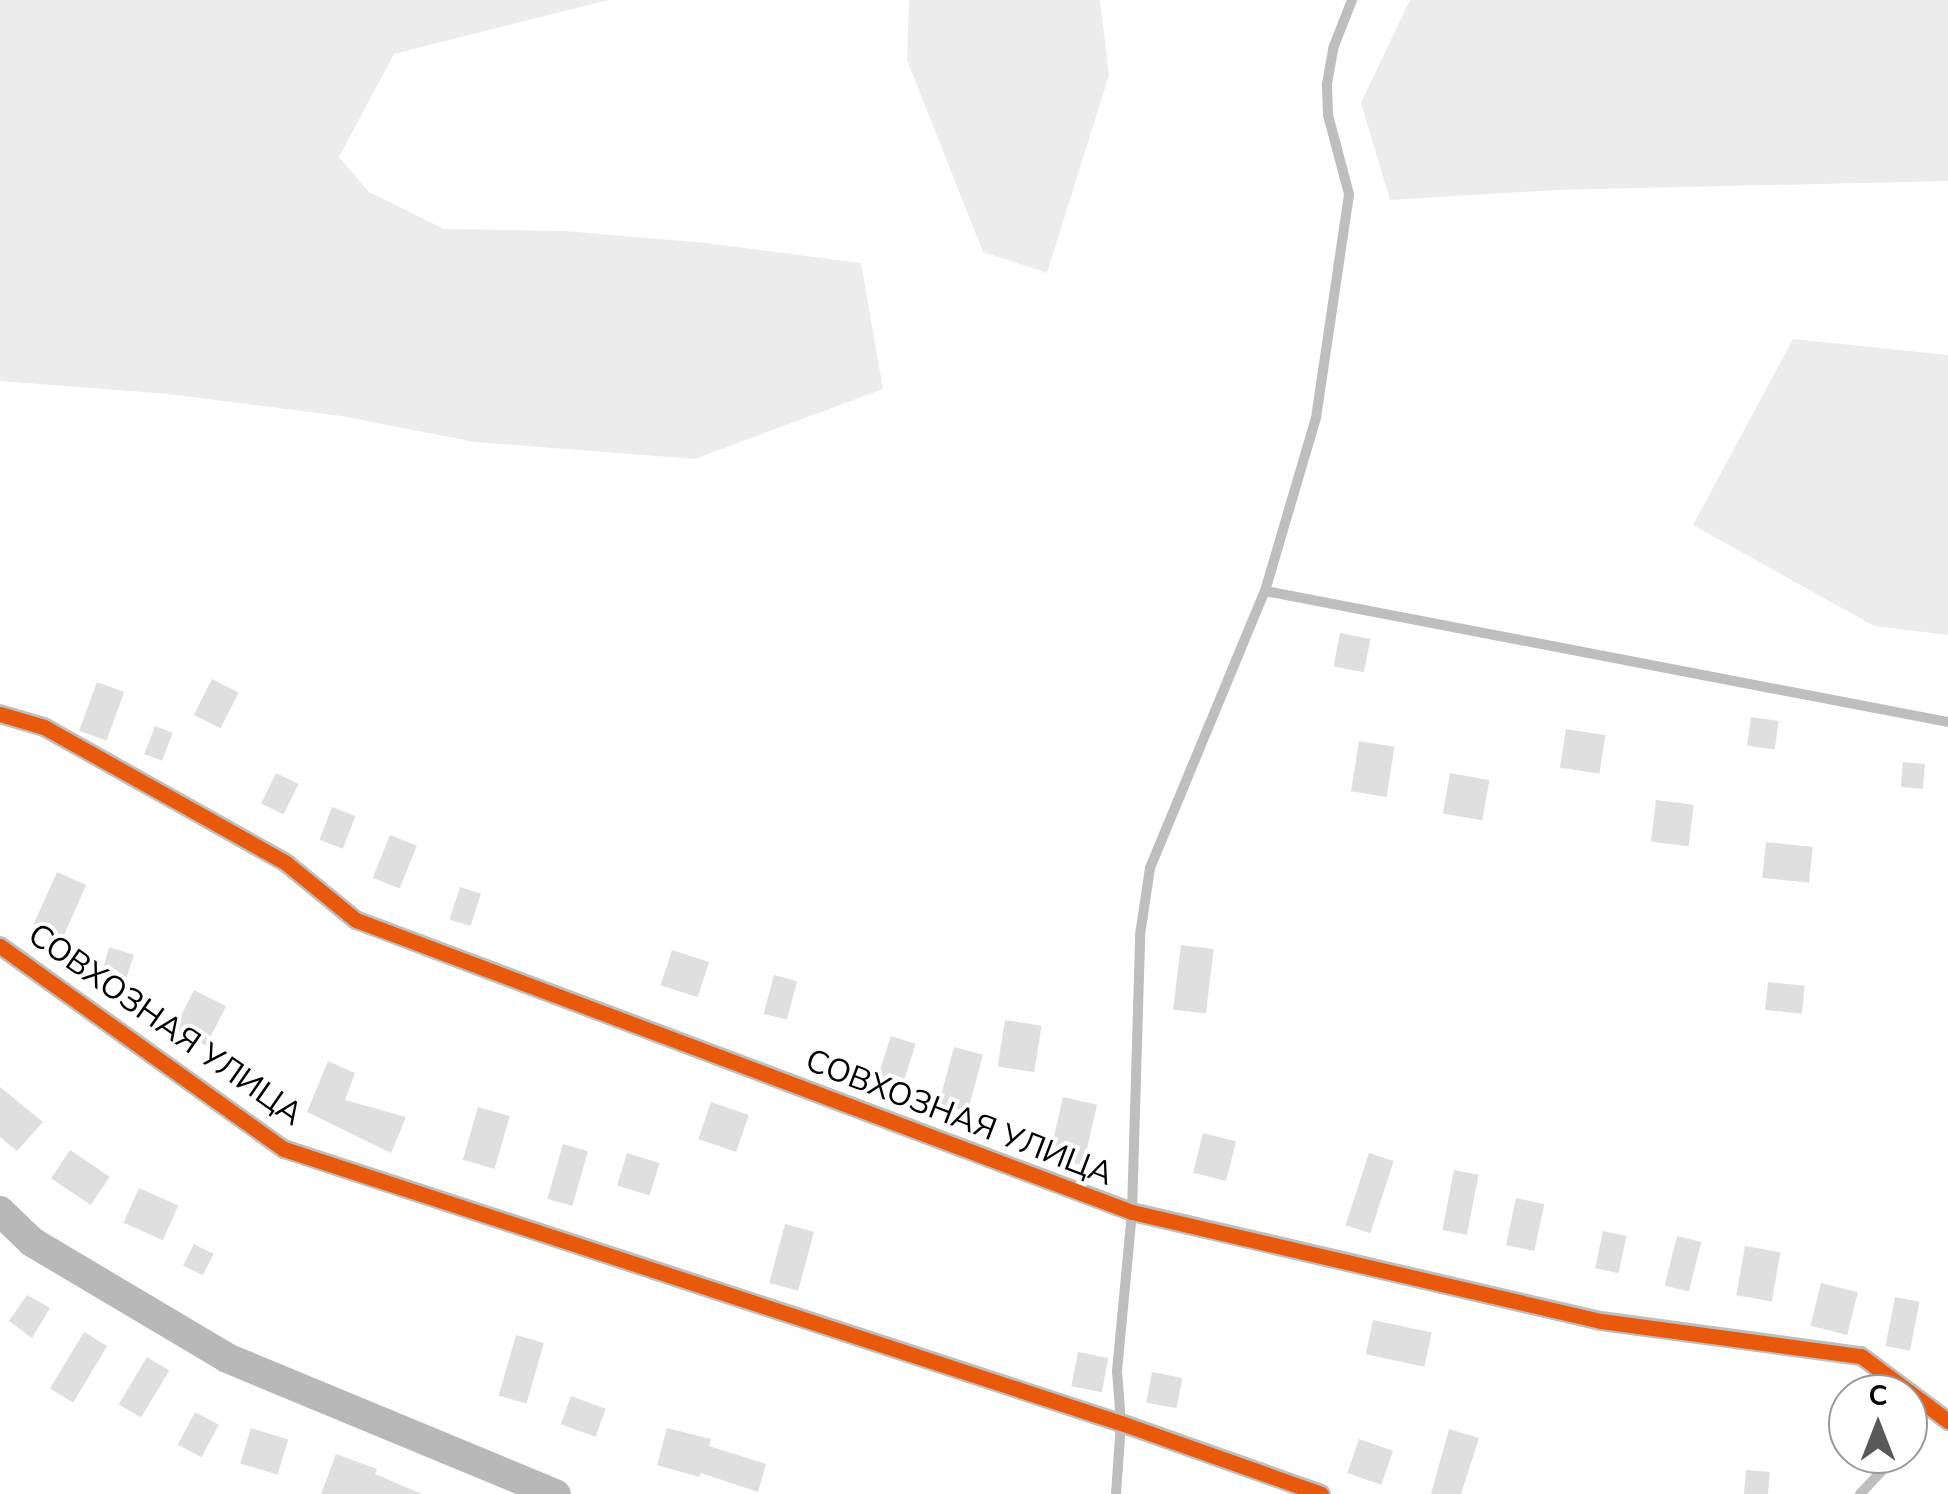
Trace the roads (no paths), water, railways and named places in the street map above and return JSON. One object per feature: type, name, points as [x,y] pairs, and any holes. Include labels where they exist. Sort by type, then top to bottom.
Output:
[{"type":"street","name":"СОВХОЗНАЯ УЛИЦА","points":[[0,714],[44,727],[286,863],[356,920],[1132,1212],[1602,1321],[1861,1356],[1885,1374]]},
{"type":"street","name":"СОВХОЗНАЯ УЛИЦА","points":[[0,946],[284,1149],[1121,1423],[1321,1494]]},
{"type":"street","points":[[0,1211],[32,1242],[227,1358],[556,1494]]},
{"type":"street","name":"СОВХОЗНАЯ УЛИЦА","points":[[1928,1406],[1948,1421]]},
{"type":"lane","points":[[1116,1494],[1121,1423],[1117,1371],[1132,1212],[1140,936],[1150,868],[1265,591],[1316,418],[1349,194],[1328,115],[1327,84],[1334,46],[1352,0]]},
{"type":"lane","points":[[1265,591],[1948,722]]},
{"type":"lane","points":[[1860,1494],[1879,1474]]}]
